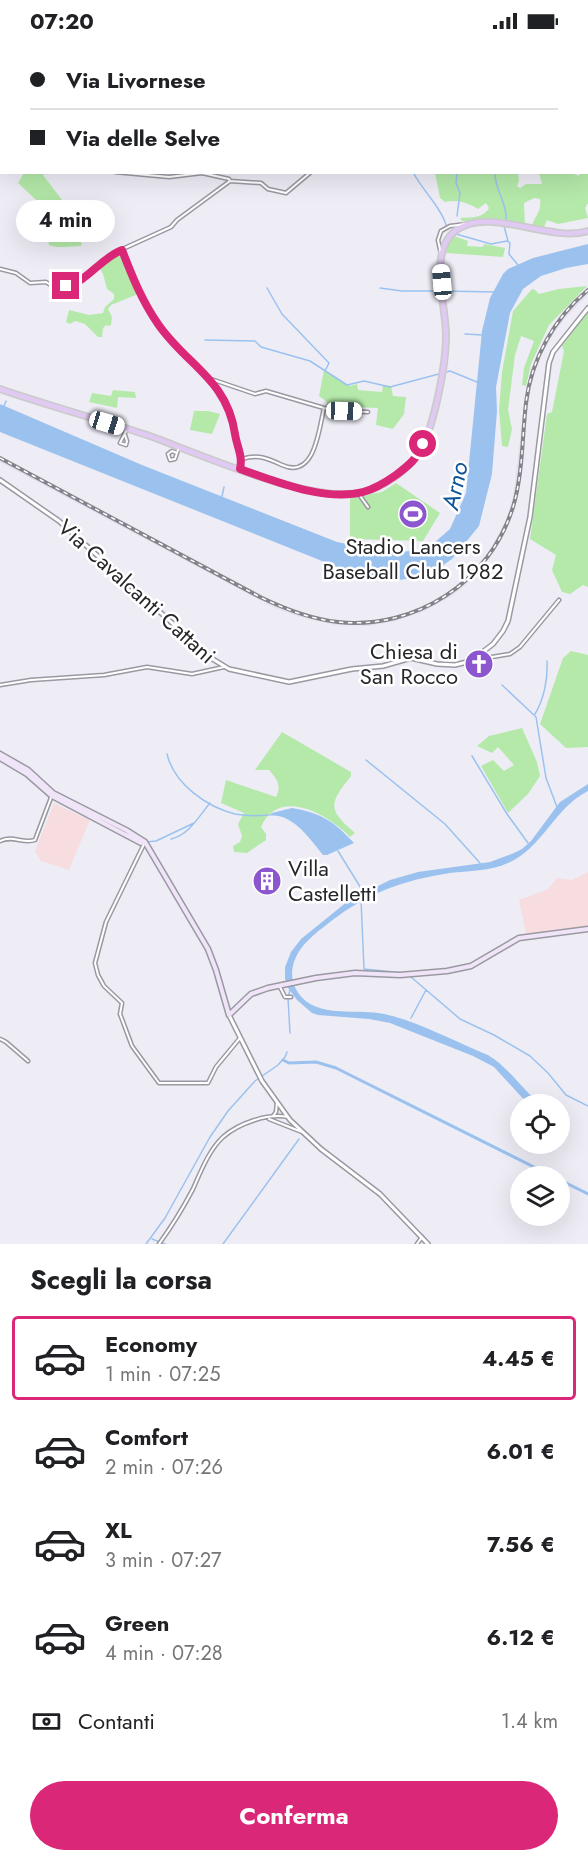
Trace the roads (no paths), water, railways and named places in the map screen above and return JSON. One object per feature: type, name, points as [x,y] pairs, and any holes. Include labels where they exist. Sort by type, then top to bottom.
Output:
[{"type":"main road","points":[[0,389],[308,490],[358,494],[396,475],[420,452],[439,391],[446,341],[441,255],[451,234],[470,224],[494,223],[571,235],[588,231]]},
{"type":"main road","points":[[0,756],[52,794],[126,830],[149,848],[165,879],[208,949],[229,1015],[251,994],[281,985],[355,973],[400,975],[447,972],[471,966],[519,938],[588,929]]},
{"type":"street","points":[[205,42],[211,42]]},
{"type":"street","points":[[137,174],[169,177],[194,174]]},
{"type":"street","points":[[206,174],[230,181],[261,183],[268,189],[286,193],[309,174]]},
{"type":"street","points":[[0,269],[16,273],[30,283],[46,282],[52,286],[73,285],[110,256],[171,227],[177,220],[230,181]]},
{"type":"street","points":[[441,255],[438,240],[441,231],[459,223],[470,224]]},
{"type":"street","points":[[122,250],[135,283],[158,324],[169,339],[210,379],[231,413],[242,459],[240,469]]},
{"type":"street","points":[[471,661],[493,644],[508,621],[530,517],[549,363],[552,352],[588,308]]},
{"type":"street","points":[[210,379],[255,394],[266,391],[324,408],[368,412]]},
{"type":"street","points":[[242,459],[259,456],[293,468],[306,464],[313,452],[324,408]]},
{"type":"street","points":[[171,444],[168,454],[171,460],[177,456],[180,447]]},
{"type":"street","points":[[168,454],[173,451],[177,456]]},
{"type":"street","name":"Via Cavalcanti Cattani","points":[[0,480],[59,521],[224,667],[276,681],[289,682],[352,669],[383,666],[411,658],[446,665],[471,661]]},
{"type":"street","points":[[363,499],[365,492]]},
{"type":"street","points":[[358,494],[368,507]]},
{"type":"street","points":[[471,661],[510,654],[520,647],[559,600]]},
{"type":"street","points":[[0,685],[31,680],[104,675],[147,667],[192,674],[224,667]]},
{"type":"street","points":[[0,841],[11,837],[31,842],[35,840],[52,794]]},
{"type":"street","points":[[144,843],[106,922],[95,963],[100,980],[123,1005],[120,1014],[132,1046],[159,1083],[208,1083],[216,1067],[240,1038]]},
{"type":"street","points":[[281,985],[285,997],[291,997]]},
{"type":"street","points":[[229,1015],[262,1081],[302,1132],[380,1194],[428,1244]]},
{"type":"street","points":[[0,1039],[28,1061]]},
{"type":"street","points":[[266,1119],[275,1114],[277,1102]]},
{"type":"street","points":[[159,1244],[179,1214],[213,1149],[222,1137],[247,1123],[290,1118]]},
{"type":"street","points":[[278,1122],[286,1122],[290,1118]]},
{"type":"street","points":[[266,1119],[302,1132]]},
{"type":"street","points":[[417,1244],[422,1238]]},
{"type":"water","name":"Arno","points":[[588,244],[588,264],[541,276],[523,289],[510,313],[496,387],[497,411],[492,474],[479,526],[452,559],[429,575],[399,580],[367,579],[0,432],[0,404],[142,465],[337,542],[392,553],[427,549],[450,529],[466,493],[482,331],[490,298],[508,269],[533,258]]},
{"type":"water","points":[[588,784],[588,791],[566,807],[540,838],[520,856],[494,868],[450,873],[417,880],[372,896],[344,912],[304,944],[293,968],[292,979],[296,989],[307,1002],[314,1006],[323,1009],[390,1015],[433,1031],[488,1055],[529,1094],[519,1094],[494,1067],[473,1056],[390,1023],[312,1013],[297,1000],[288,988],[285,967],[291,952],[301,939],[348,901],[390,880],[418,872],[490,862],[514,853],[531,841],[560,802]]},
{"type":"water","points":[[292,808],[311,812],[326,819],[354,843],[323,855],[293,822],[277,816],[268,816]]},
{"type":"waterway","points":[[414,174],[444,218],[446,225]]},
{"type":"waterway","points":[[457,174],[456,183],[460,193],[457,216]]},
{"type":"waterway","points":[[495,174],[505,208],[506,220]]},
{"type":"waterway","points":[[504,226],[508,241]]},
{"type":"waterway","points":[[456,234],[491,244],[507,241],[510,243],[509,254],[518,265]]},
{"type":"waterway","points":[[267,288],[282,314],[329,363],[325,371]]},
{"type":"waterway","points":[[380,288],[402,291],[438,291]]},
{"type":"waterway","points":[[443,291],[495,292]]},
{"type":"waterway","points":[[465,334],[482,335]]},
{"type":"waterway","points":[[205,340],[255,341],[261,347],[310,361],[347,385],[364,381],[390,387],[450,371],[477,382]]},
{"type":"waterway","points":[[4,406],[6,401]]},
{"type":"waterway","points":[[222,496],[224,487]]},
{"type":"waterway","points":[[535,714],[545,689],[547,661]]},
{"type":"waterway","points":[[502,685],[536,717],[546,778],[557,807]]},
{"type":"waterway","points":[[167,754],[171,765],[184,784],[203,800],[235,814],[268,815]]},
{"type":"waterway","points":[[472,756],[507,814],[528,843]]},
{"type":"waterway","points":[[366,760],[445,824],[480,863]]},
{"type":"waterway","points":[[171,839],[183,834],[210,803]]},
{"type":"waterway","points":[[146,842],[156,841],[194,823]]},
{"type":"waterway","points":[[338,851],[364,893]]},
{"type":"waterway","points":[[361,900],[364,969],[404,973]]},
{"type":"waterway","points":[[411,977],[460,1019],[530,1056],[566,1095],[588,1106]]},
{"type":"waterway","points":[[290,990],[288,998],[290,1033]]},
{"type":"waterway","points":[[411,1018],[426,990]]},
{"type":"waterway","points":[[146,1244],[165,1218],[210,1137],[228,1111],[255,1081],[278,1065],[287,1052]]},
{"type":"waterway","points":[[283,1060],[289,1063],[316,1062],[336,1068],[532,1166]]},
{"type":"waterway","points":[[223,1244],[299,1139]]},
{"type":"waterway","points":[[570,1185],[588,1194]]},
{"type":"waterway","points":[[152,1239],[165,1244]]},
{"type":"railway","points":[[0,458],[260,597],[288,609],[318,619],[338,622],[367,622],[395,618],[421,609],[446,596],[487,558],[502,534],[516,494],[526,403],[533,371],[555,327],[565,313],[588,290]]},
{"type":"place","name":"Stadio Lancers Baseball Club 1982","points":[[413,514]]},
{"type":"place","name":"Chiesa di San Rocco","points":[[479,664]]},
{"type":"place","name":"Villa Castelletti","points":[[267,881]]}]
